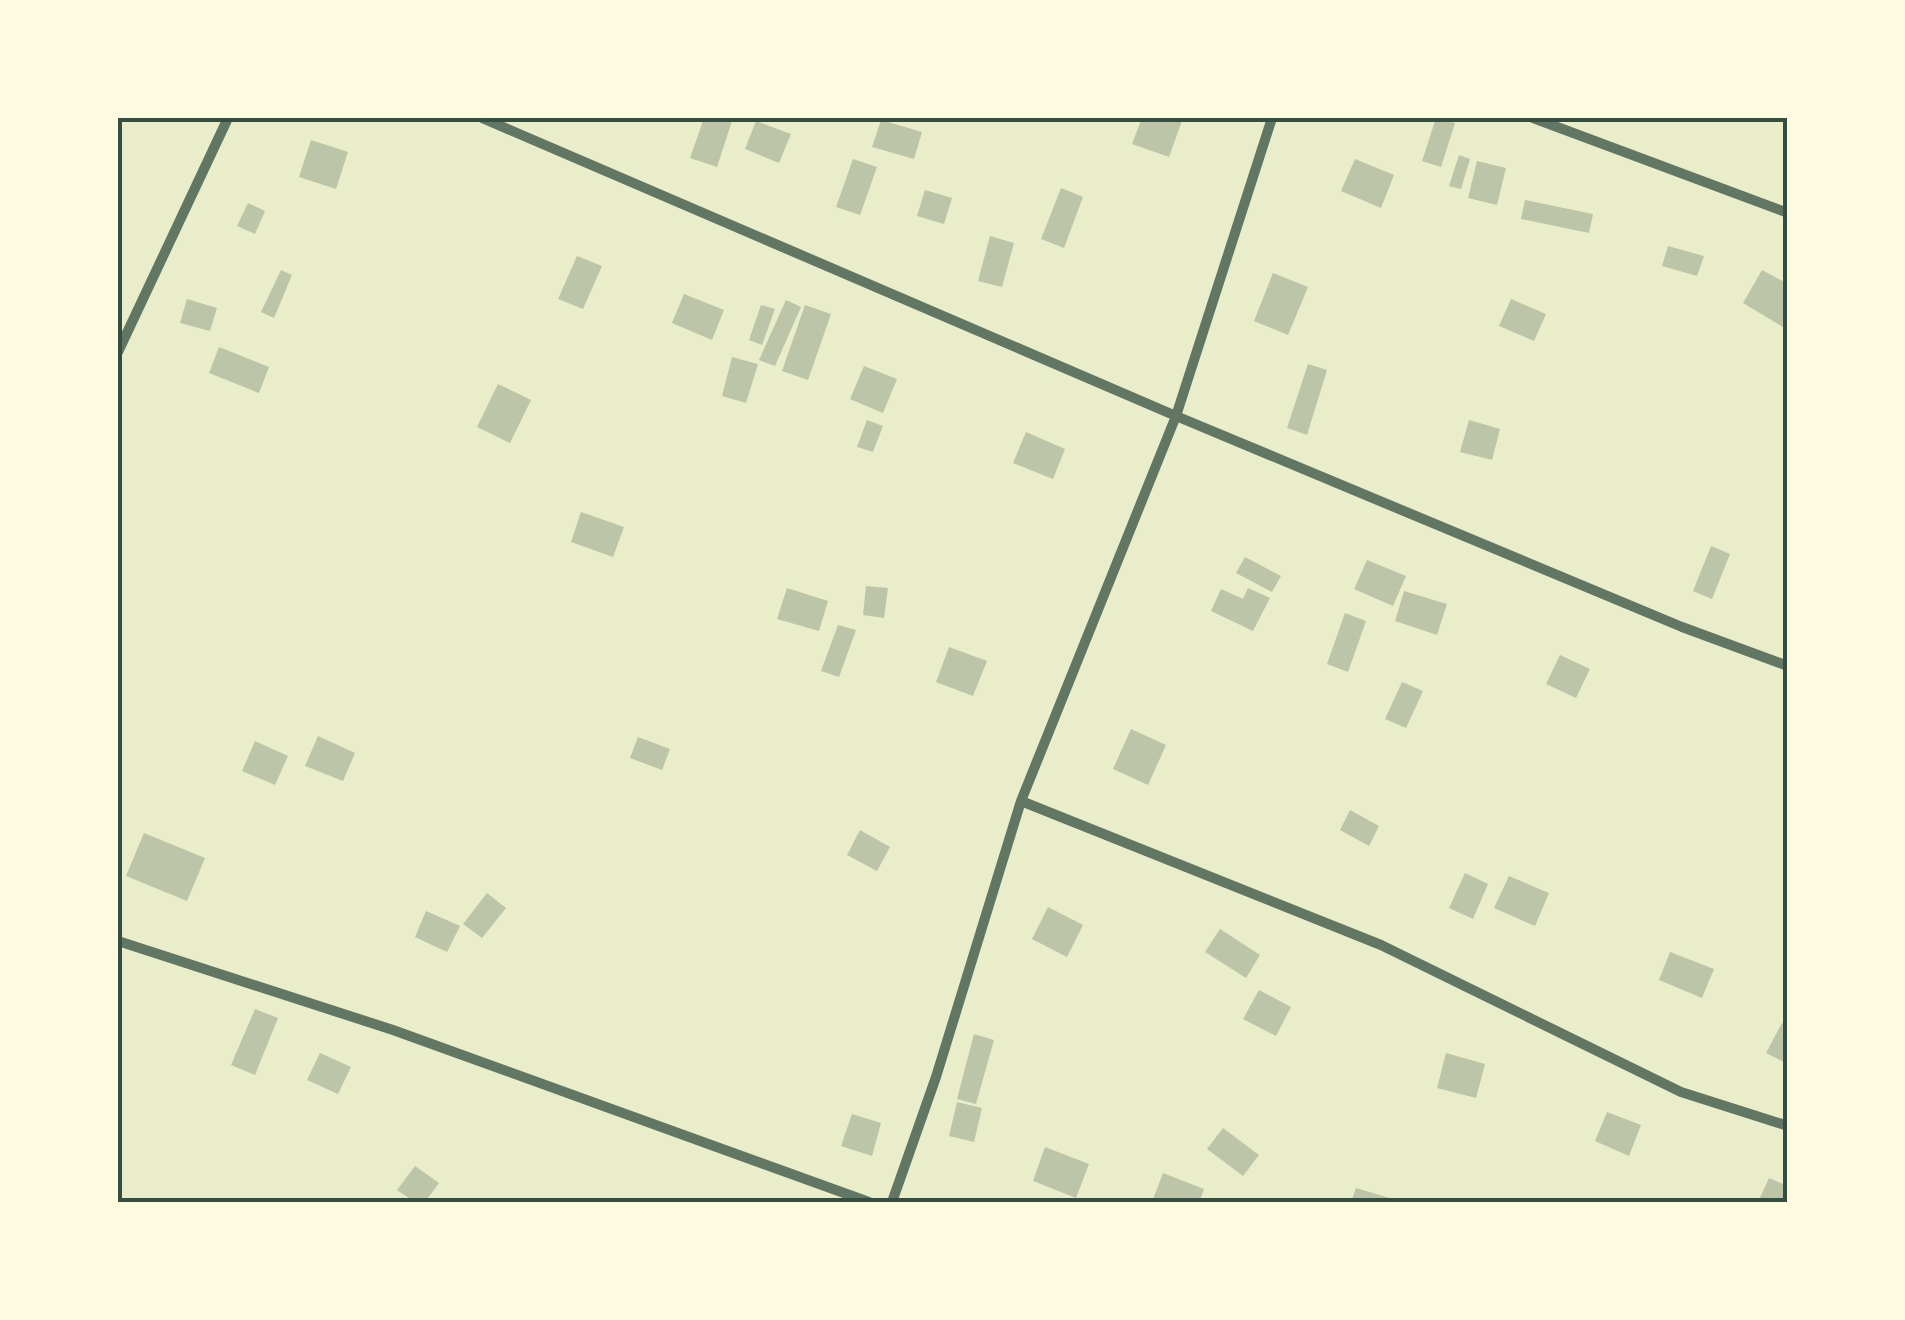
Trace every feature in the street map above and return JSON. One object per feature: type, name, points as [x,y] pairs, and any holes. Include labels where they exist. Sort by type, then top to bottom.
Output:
[{"type":"street","points":[[118,352],[228,118]]},
{"type":"street","points":[[482,118],[1176,416],[1682,627],[1788,666]]},
{"type":"street","points":[[892,1202],[936,1077],[1021,801],[1176,416],[1272,118]]},
{"type":"street","points":[[1532,118],[1788,212]]},
{"type":"street","points":[[1021,801],[1382,946],[1681,1092],[1788,1126]]},
{"type":"street","points":[[118,942],[393,1030],[869,1202]]},
{"type":"building","points":[[704,118],[732,121],[717,167],[690,158]]},
{"type":"building","points":[[1142,118],[1183,118],[1169,157],[1132,144]]},
{"type":"building","points":[[1436,118],[1455,123],[1441,167],[1422,161]]},
{"type":"building","points":[[881,120],[922,132],[914,159],[872,147]]},
{"type":"building","points":[[756,121],[791,134],[779,163],[745,149]]},
{"type":"building","points":[[311,140],[348,152],[336,189],[299,177]]},
{"type":"building","points":[[1459,155],[1470,159],[1461,189],[1449,186]]},
{"type":"building","points":[[853,159],[877,167],[860,215],[836,207]]},
{"type":"building","points":[[1355,159],[1394,175],[1381,208],[1341,191]]},
{"type":"building","points":[[1477,161],[1506,168],[1497,205],[1468,198]]},
{"type":"building","points":[[1061,188],[1083,197],[1064,248],[1041,239]]},
{"type":"building","points":[[925,190],[952,198],[944,224],[917,216]]},
{"type":"building","points":[[1525,200],[1593,214],[1589,233],[1521,219]]},
{"type":"building","points":[[248,203],[265,211],[255,234],[237,226]]},
{"type":"building","points":[[990,236],[1014,243],[1002,287],[978,281]]},
{"type":"building","points":[[1668,246],[1704,256],[1697,276],[1662,266]]},
{"type":"building","points":[[577,256],[602,266],[583,309],[558,299]]},
{"type":"building","points":[[281,270],[292,275],[274,318],[261,312]]},
{"type":"building","points":[[1762,270],[1788,284],[1783,327],[1743,303]]},
{"type":"building","points":[[1273,273],[1308,287],[1288,335],[1254,321]]},
{"type":"building","points":[[684,294],[724,310],[712,340],[672,323]]},
{"type":"building","points":[[187,299],[217,308],[210,331],[180,323]]},
{"type":"building","points":[[1511,299],[1546,314],[1534,341],[1499,326]]},
{"type":"building","points":[[786,300],[801,307],[775,366],[759,360]]},
{"type":"building","points":[[761,305],[775,309],[762,345],[749,340]]},
{"type":"building","points":[[805,305],[831,314],[808,380],[782,371]]},
{"type":"building","points":[[219,347],[269,367],[259,393],[209,373]]},
{"type":"building","points":[[732,357],[758,364],[746,403],[722,396]]},
{"type":"building","points":[[1308,364],[1327,370],[1307,435],[1287,428]]},
{"type":"building","points":[[864,366],[897,379],[883,413],[850,399]]},
{"type":"building","points":[[498,384],[531,400],[510,443],[477,427]]},
{"type":"building","points":[[867,420],[883,426],[873,452],[857,447]]},
{"type":"building","points":[[1469,420],[1500,429],[1492,460],[1460,452]]},
{"type":"building","points":[[1026,432],[1065,449],[1053,479],[1013,463]]},
{"type":"building","points":[[581,512],[624,527],[613,557],[571,542]]},
{"type":"building","points":[[1711,546],[1730,554],[1712,599],[1693,591]]},
{"type":"building","points":[[1245,557],[1281,576],[1272,592],[1236,573]]},
{"type":"building","points":[[1367,560],[1406,576],[1393,606],[1354,589]]},
{"type":"building","points":[[866,586],[888,588],[884,618],[863,615]]},
{"type":"building","points":[[787,588],[828,601],[819,631],[777,619]]},
{"type":"building","points":[[1248,588],[1270,598],[1253,631],[1211,611],[1221,589],[1243,599]]},
{"type":"building","points":[[1404,591],[1447,604],[1437,635],[1395,621]]},
{"type":"building","points":[[1345,613],[1366,621],[1348,672],[1327,664]]},
{"type":"building","points":[[838,625],[856,630],[839,677],[821,671]]},
{"type":"building","points":[[949,647],[987,661],[973,696],[936,682]]},
{"type":"building","points":[[1560,655],[1590,669],[1576,698],[1546,684]]},
{"type":"building","points":[[1402,682],[1423,691],[1406,728],[1385,719]]},
{"type":"building","points":[[1131,729],[1166,745],[1148,785],[1113,769]]},
{"type":"building","points":[[318,736],[355,753],[343,781],[305,766]]},
{"type":"building","points":[[638,737],[670,749],[662,770],[630,758]]},
{"type":"building","points":[[255,741],[288,756],[275,785],[242,771]]},
{"type":"building","points":[[1350,810],[1379,826],[1369,846],[1340,830]]},
{"type":"building","points":[[860,830],[890,847],[877,871],[847,855]]},
{"type":"building","points":[[144,833],[205,858],[187,901],[126,876]]},
{"type":"building","points":[[1465,873],[1488,884],[1473,919],[1449,908]]},
{"type":"building","points":[[1509,876],[1549,893],[1535,926],[1494,908]]},
{"type":"building","points":[[487,893],[506,908],[482,938],[463,924]]},
{"type":"building","points":[[1048,907],[1083,925],[1067,957],[1032,939]]},
{"type":"building","points":[[426,911],[460,926],[447,952],[415,937]]},
{"type":"building","points":[[1220,929],[1260,955],[1246,978],[1205,952]]},
{"type":"building","points":[[1670,952],[1714,969],[1702,998],[1659,980]]},
{"type":"building","points":[[1259,990],[1291,1007],[1276,1036],[1243,1019]]},
{"type":"building","points":[[255,1009],[278,1018],[255,1075],[231,1065]]},
{"type":"building","points":[[1782,1023],[1788,1026],[1788,1064],[1766,1053]]},
{"type":"building","points":[[974,1034],[994,1040],[976,1104],[957,1099]]},
{"type":"building","points":[[320,1053],[351,1067],[338,1094],[307,1080]]},
{"type":"building","points":[[1446,1053],[1485,1064],[1476,1098],[1437,1088]]},
{"type":"building","points":[[957,1102],[982,1108],[974,1142],[949,1136]]},
{"type":"building","points":[[1607,1112],[1641,1125],[1629,1156],[1595,1141]]},
{"type":"building","points":[[852,1114],[881,1123],[872,1156],[841,1146]]},
{"type":"building","points":[[1223,1128],[1259,1155],[1243,1176],[1207,1149]]},
{"type":"building","points":[[1045,1147],[1089,1164],[1076,1198],[1033,1181]]},
{"type":"building","points":[[415,1166],[439,1183],[425,1202],[415,1202],[397,1190]]},
{"type":"building","points":[[1163,1173],[1204,1189],[1199,1202],[1152,1202]]},
{"type":"building","points":[[1769,1178],[1788,1186],[1788,1202],[1758,1202]]},
{"type":"building","points":[[1356,1188],[1393,1199],[1392,1202],[1351,1202]]}]
